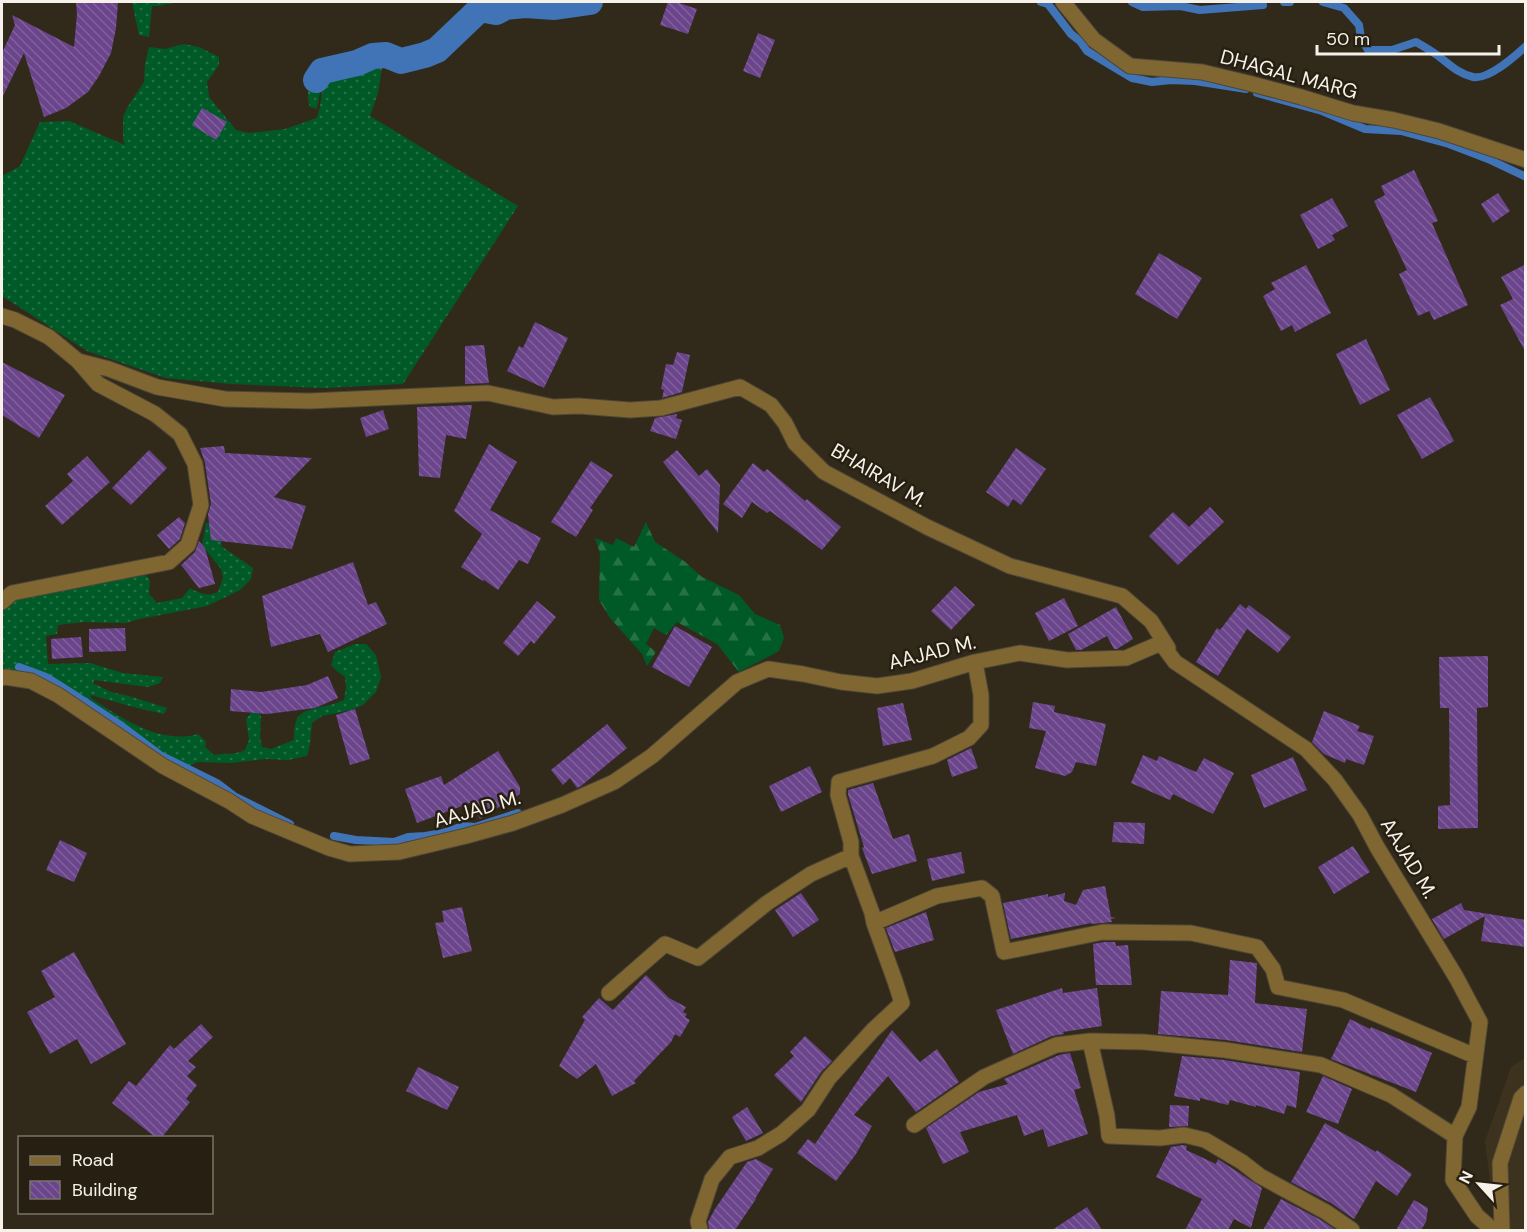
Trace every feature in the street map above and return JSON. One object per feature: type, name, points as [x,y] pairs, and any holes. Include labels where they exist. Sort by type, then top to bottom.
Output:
[{"type":"street","name":"DHAGAL MARG","points":[[1063,2],[1094,40],[1130,66],[1202,72],[1301,97],[1353,113],[1439,131],[1526,160]]},
{"type":"street","points":[[2,316],[49,337],[78,361],[98,384],[154,414],[180,434],[195,464],[201,505],[188,545],[169,562],[12,593],[2,602]]},
{"type":"street","name":"BHAIRAV M.","points":[[78,361],[109,369],[158,387],[225,399],[310,401],[488,393],[553,407],[579,406],[630,410],[661,408],[740,387],[771,405],[785,423],[795,443],[824,472],[927,527],[1010,566],[1122,596],[1151,621],[1166,642],[1175,662]]},
{"type":"street","name":"AAJAD M.","points":[[2,678],[31,681],[58,695],[163,766],[229,801],[252,816],[328,848],[350,854],[399,852],[466,836],[513,823],[614,782],[652,756],[738,682],[768,669],[877,686],[912,681],[975,662],[1020,653],[1067,660],[1126,658],[1161,643],[1175,662],[1306,750],[1335,780],[1359,815],[1456,976],[1480,1022],[1469,1107],[1455,1136],[1453,1180],[1477,1216],[1493,1230]]},
{"type":"street","points":[[700,1230],[698,1221],[712,1179],[730,1157],[758,1148],[781,1134],[808,1110],[829,1078],[873,1030],[902,1004],[851,856],[851,842],[838,795],[839,782],[933,756],[969,738],[981,725],[981,695],[975,662]]},
{"type":"street","points":[[609,993],[665,944],[699,958],[767,903],[811,874],[851,856]]},
{"type":"street","points":[[874,923],[937,896],[982,888],[993,896],[1004,952],[1103,932],[1191,933],[1257,947],[1273,969],[1278,987],[1343,1000],[1475,1056]]},
{"type":"street","points":[[914,1125],[984,1077],[1056,1045],[1090,1041],[1144,1042],[1225,1050],[1321,1065],[1391,1095],[1455,1136]]},
{"type":"street","points":[[1090,1041],[1107,1116],[1109,1136],[1160,1138],[1184,1135],[1205,1140],[1242,1162],[1260,1176],[1326,1212],[1352,1230]]},
{"type":"street","points":[[1502,1230],[1500,1163],[1521,1098],[1526,1093]]},
{"type":"shaded area","points":[[1525,1058],[1525,1230],[1508,1230],[1494,1214],[1485,1141],[1511,1067]]},
{"type":"green space","points":[[132,2],[178,2],[152,6],[149,37],[139,35]]},
{"type":"green space","points":[[472,7],[479,16],[474,25],[461,34],[444,52],[409,66],[382,68],[378,93],[370,116],[518,206],[403,384],[323,388],[231,384],[166,378],[87,351],[2,296],[2,176],[20,166],[40,122],[69,121],[125,145],[123,117],[144,82],[149,47],[165,49],[184,44],[199,47],[219,57],[219,65],[207,82],[209,97],[236,130],[249,133],[285,129],[317,118],[324,75],[317,109],[310,107],[307,74],[312,66],[327,57],[336,57],[375,44],[397,53],[405,52],[429,40],[445,28],[452,28],[458,24],[460,11]]},
{"type":"green space","points":[[646,522],[655,542],[684,561],[702,577],[739,595],[755,614],[780,625],[784,638],[779,651],[739,672],[717,644],[677,622],[666,635],[654,628],[646,644],[656,652],[647,666],[642,654],[610,618],[599,600],[600,553],[595,538],[613,545],[616,538],[634,547]]},
{"type":"green space","points":[[206,523],[223,524],[221,546],[253,568],[251,579],[240,590],[207,606],[125,623],[84,622],[58,625],[57,634],[46,636],[48,664],[90,663],[123,673],[163,677],[160,683],[148,687],[94,680],[93,683],[111,692],[167,708],[164,714],[91,695],[91,698],[115,714],[155,733],[169,736],[198,734],[206,742],[205,747],[214,755],[245,750],[249,740],[246,719],[255,709],[261,716],[262,747],[271,749],[294,740],[295,723],[300,714],[344,700],[345,677],[331,665],[335,652],[355,644],[366,644],[376,655],[381,677],[376,692],[363,705],[322,716],[312,723],[307,756],[288,760],[197,762],[188,767],[2,672],[2,609],[19,596],[146,575],[150,581],[149,594],[157,603],[182,598],[190,588],[207,594],[218,592],[223,578],[221,569],[202,545]]},
{"type":"building","points":[[76,2],[118,2],[111,53],[88,92],[66,108],[44,117],[24,53],[2,98],[2,53],[15,25],[12,15],[74,47]]},
{"type":"building","points":[[668,2],[676,2],[697,9],[688,34],[660,25]]},
{"type":"building","points":[[758,33],[775,40],[760,78],[743,71]]},
{"type":"building","points":[[202,108],[227,122],[216,140],[192,125]]},
{"type":"building","points":[[1414,170],[1438,221],[1432,223],[1468,305],[1434,320],[1429,311],[1418,316],[1399,274],[1407,270],[1374,201],[1385,195],[1381,186]]},
{"type":"building","points":[[1498,193],[1510,211],[1493,223],[1481,204]]},
{"type":"building","points":[[1332,198],[1348,226],[1332,235],[1335,240],[1318,249],[1300,215]]},
{"type":"building","points":[[1159,253],[1202,278],[1177,319],[1135,294]]},
{"type":"building","points":[[1526,264],[1526,353],[1500,305],[1513,299],[1501,277]]},
{"type":"building","points":[[1306,265],[1331,313],[1295,332],[1292,325],[1281,331],[1263,296],[1275,289],[1271,283]]},
{"type":"building","points":[[535,322],[568,338],[544,388],[507,371],[519,346],[523,348]]},
{"type":"building","points":[[1366,339],[1390,390],[1360,405],[1336,354]]},
{"type":"building","points":[[484,345],[489,383],[465,384],[465,346]]},
{"type":"building","points":[[677,352],[690,355],[682,392],[662,398],[664,390],[661,389],[666,364],[673,365]]},
{"type":"building","points":[[2,362],[65,395],[39,438],[2,415]]},
{"type":"building","points":[[1430,397],[1454,441],[1422,459],[1397,415]]},
{"type":"building","points":[[472,405],[466,439],[446,435],[440,478],[419,476],[417,407]]},
{"type":"building","points":[[383,410],[389,429],[366,437],[360,418]]},
{"type":"building","points":[[677,414],[676,418],[682,420],[676,439],[650,431],[655,418]]},
{"type":"building","points":[[489,444],[517,462],[490,510],[541,538],[528,564],[519,560],[498,590],[461,567],[482,534],[454,511]]},
{"type":"building","points":[[224,446],[225,453],[312,458],[274,497],[306,506],[292,549],[211,540],[208,514],[211,504],[205,463],[200,448]]},
{"type":"building","points":[[1016,448],[1046,469],[1021,505],[1013,499],[1008,507],[986,492]]},
{"type":"building","points":[[149,450],[167,468],[131,505],[112,488]]},
{"type":"building","points":[[677,450],[699,476],[707,469],[720,485],[718,533],[663,462]]},
{"type":"building","points":[[87,456],[110,482],[62,525],[45,506],[73,481],[67,474]]},
{"type":"building","points":[[591,461],[613,475],[590,508],[593,510],[576,537],[551,522]]},
{"type":"building","points":[[753,463],[764,472],[767,469],[841,527],[822,550],[770,511],[767,513],[752,502],[742,518],[723,504]]},
{"type":"building","points":[[1210,507],[1224,522],[1178,565],[1149,536],[1173,512],[1189,527]]},
{"type":"building","points":[[179,517],[185,523],[180,539],[169,549],[157,535]]},
{"type":"building","points":[[199,541],[205,548],[215,584],[199,588],[181,565],[195,552]]},
{"type":"building","points":[[353,562],[368,605],[376,602],[387,624],[328,652],[320,634],[271,647],[262,596]]},
{"type":"building","points":[[955,586],[975,605],[951,630],[931,611]]},
{"type":"building","points":[[1064,598],[1078,626],[1049,641],[1035,613]]},
{"type":"building","points":[[537,601],[556,617],[534,644],[531,641],[518,656],[503,643]]},
{"type":"building","points":[[1240,604],[1246,609],[1249,605],[1291,637],[1278,653],[1247,629],[1218,676],[1196,662],[1217,628],[1220,630]]},
{"type":"building","points":[[1116,607],[1133,639],[1114,649],[1107,636],[1081,650],[1076,650],[1068,634]]},
{"type":"building","points":[[675,626],[712,647],[689,687],[652,667]]},
{"type":"building","points":[[125,628],[126,651],[89,652],[89,629]]},
{"type":"building","points":[[81,637],[83,657],[52,659],[51,639]]},
{"type":"building","points":[[1488,656],[1488,707],[1477,708],[1478,828],[1438,829],[1438,806],[1450,805],[1449,708],[1440,708],[1439,657]]},
{"type":"building","points":[[328,676],[338,698],[315,708],[267,714],[230,711],[231,689],[261,692],[307,685]]},
{"type":"building","points":[[1033,702],[1055,706],[1054,712],[1106,724],[1096,766],[1076,762],[1072,772],[1065,776],[1035,768],[1046,731],[1029,728]]},
{"type":"building","points":[[903,703],[912,740],[883,746],[877,708]]},
{"type":"building","points":[[355,709],[370,759],[350,765],[336,715]]},
{"type":"building","points":[[1324,711],[1360,726],[1357,731],[1374,736],[1364,765],[1346,759],[1345,763],[1324,754],[1312,742]]},
{"type":"building","points":[[607,724],[627,748],[581,786],[577,788],[570,778],[563,785],[551,770]]},
{"type":"building","points":[[971,748],[978,768],[952,777],[947,760]]},
{"type":"building","points":[[498,751],[520,787],[520,794],[480,819],[470,803],[417,823],[405,789],[441,776],[444,785]]},
{"type":"building","points":[[1143,755],[1157,761],[1159,756],[1196,772],[1204,758],[1234,773],[1213,814],[1173,794],[1170,800],[1131,783]]},
{"type":"building","points":[[1293,757],[1307,790],[1264,808],[1251,775]]},
{"type":"building","points":[[810,766],[822,792],[781,812],[769,786]]},
{"type":"building","points":[[873,783],[893,839],[909,834],[917,861],[872,874],[862,848],[864,847],[848,790]]},
{"type":"building","points":[[1114,822],[1145,823],[1144,844],[1112,842]]},
{"type":"building","points":[[60,840],[87,853],[74,882],[46,870]]},
{"type":"building","points":[[1353,846],[1370,872],[1334,894],[1318,867]]},
{"type":"building","points":[[961,852],[965,873],[932,881],[927,859]]},
{"type":"building","points":[[1105,886],[1111,917],[1116,918],[1111,919],[1112,922],[1091,923],[1011,939],[1003,903],[1065,893],[1064,901],[1076,905],[1083,890]]},
{"type":"building","points":[[801,893],[819,920],[793,937],[775,910]]},
{"type":"building","points":[[1461,903],[1464,910],[1526,920],[1526,947],[1481,941],[1485,916],[1444,939],[1432,919]]},
{"type":"building","points":[[462,907],[472,951],[443,958],[435,923],[444,922],[442,911]]},
{"type":"building","points":[[926,912],[934,940],[895,952],[886,928]]},
{"type":"building","points":[[1115,942],[1116,946],[1128,945],[1132,985],[1096,985],[1093,944]]},
{"type":"building","points":[[74,952],[126,1044],[91,1064],[77,1039],[50,1054],[27,1012],[55,997],[41,971]]},
{"type":"building","points":[[1230,960],[1257,963],[1255,1003],[1307,1009],[1302,1052],[1226,1040],[1158,1034],[1161,991],[1228,995]]},
{"type":"building","points":[[646,975],[669,998],[686,1007],[683,1012],[690,1020],[680,1037],[675,1034],[671,1042],[634,1081],[636,1083],[612,1096],[596,1064],[577,1079],[559,1066],[585,1020],[582,1017],[599,998],[613,1010]]},
{"type":"building","points":[[1062,988],[1063,993],[1097,988],[1102,1026],[1063,1032],[1064,1034],[1052,1036],[1013,1054],[996,1010]]},
{"type":"building","points":[[1350,1019],[1432,1053],[1416,1092],[1331,1059]]},
{"type":"building","points":[[201,1024],[213,1037],[188,1061],[196,1067],[187,1076],[197,1085],[186,1099],[190,1102],[163,1136],[154,1136],[112,1103],[129,1081],[136,1086],[170,1045],[174,1049]]},
{"type":"building","points":[[892,1030],[920,1062],[937,1049],[959,1082],[916,1112],[888,1076],[854,1115],[872,1126],[856,1154],[836,1181],[797,1153],[808,1139],[815,1144]]},
{"type":"building","points":[[805,1036],[832,1061],[821,1072],[801,1102],[774,1075],[794,1056],[790,1052]]},
{"type":"building","points":[[1070,1053],[1081,1088],[1074,1090],[1088,1134],[1048,1147],[1043,1129],[1024,1136],[1017,1115],[960,1132],[969,1152],[943,1164],[926,1128],[979,1092],[1008,1084],[1004,1079],[1059,1055]]},
{"type":"building","points":[[1182,1056],[1300,1072],[1296,1108],[1287,1105],[1284,1114],[1230,1100],[1228,1105],[1200,1098],[1200,1101],[1174,1096]]},
{"type":"building","points":[[418,1067],[459,1087],[447,1110],[406,1091]]},
{"type":"building","points":[[1323,1076],[1352,1089],[1338,1124],[1306,1112]]},
{"type":"building","points":[[1170,1105],[1189,1106],[1188,1126],[1169,1127]]},
{"type":"building","points":[[747,1107],[763,1133],[746,1141],[732,1117]]},
{"type":"building","points":[[1325,1123],[1376,1152],[1377,1150],[1412,1174],[1397,1196],[1376,1181],[1354,1219],[1331,1203],[1291,1182]]},
{"type":"building","points":[[1187,1146],[1186,1150],[1216,1164],[1218,1159],[1262,1188],[1251,1228],[1234,1219],[1228,1230],[1185,1230],[1202,1199],[1156,1177],[1171,1147]]},
{"type":"building","points":[[756,1159],[773,1169],[756,1199],[735,1230],[709,1230],[708,1222],[715,1209],[747,1162]]},
{"type":"building","points":[[1281,1199],[1321,1220],[1336,1230],[1263,1230]]},
{"type":"building","points":[[1414,1200],[1428,1208],[1426,1222],[1421,1230],[1396,1230]]},
{"type":"building","points":[[1087,1207],[1102,1230],[1052,1230]]},
{"type":"waterway","points":[[316,80],[322,71],[357,63],[373,56],[386,55],[401,61],[437,50],[480,9],[496,12],[506,7],[525,5],[555,7],[590,2]]},
{"type":"waterway","points":[[1041,2],[1048,4],[1087,51],[1132,78],[1152,82],[1195,81],[1246,89]]},
{"type":"waterway","points":[[1132,2],[1143,7],[1180,6],[1200,10],[1263,5]]},
{"type":"waterway","points":[[1284,2],[1290,2]]},
{"type":"waterway","points":[[1323,2],[1344,8],[1359,25],[1361,38],[1368,50],[1392,50],[1416,42],[1468,76],[1479,77],[1494,71],[1526,46]]},
{"type":"waterway","points":[[1257,93],[1322,111],[1365,129],[1401,131],[1449,144],[1526,177]]},
{"type":"waterway","points":[[19,667],[46,677],[119,724],[160,755],[217,783],[234,796],[290,824]]},
{"type":"waterway","points":[[334,836],[394,842],[408,837],[443,833],[463,826],[475,827],[518,813]]}]
